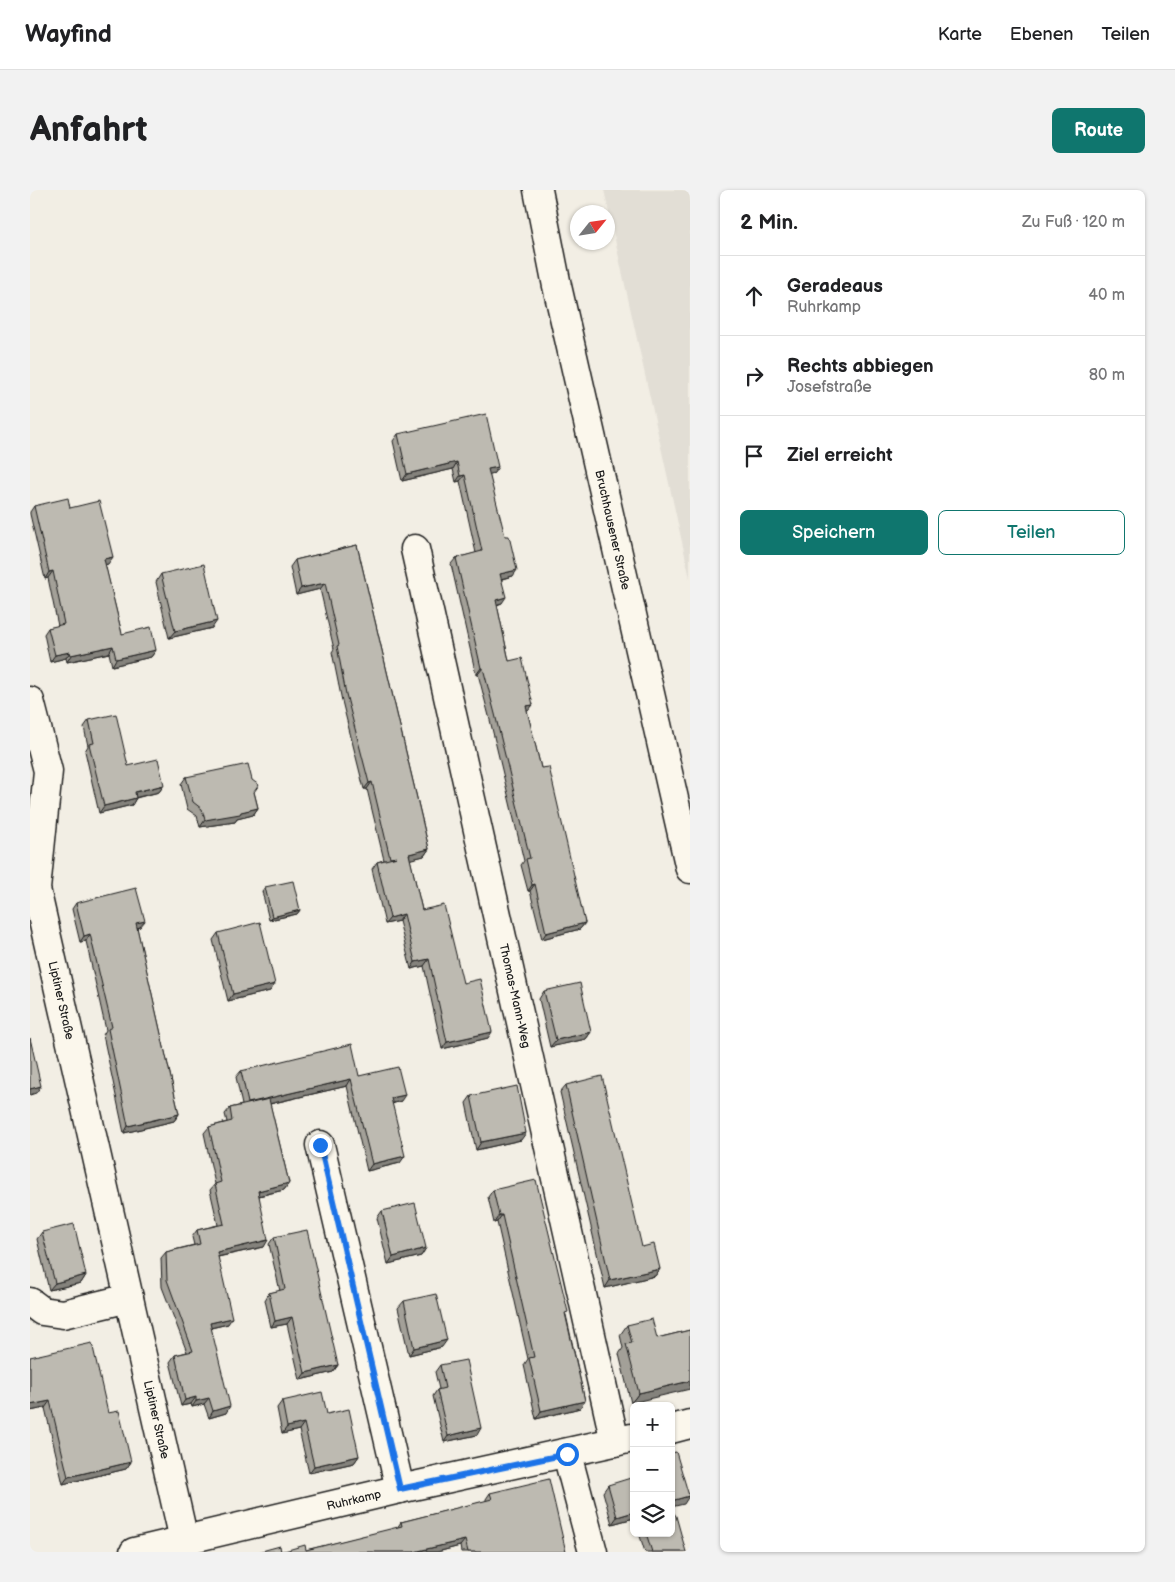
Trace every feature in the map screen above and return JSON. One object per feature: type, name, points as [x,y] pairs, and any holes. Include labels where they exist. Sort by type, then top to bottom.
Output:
[{"type":"street","name":"Bruchhausener Straße","points":[[538,190],[557,286],[690,869]]},
{"type":"street","name":"Thomas-Mann-Weg","points":[[415,549],[625,1440]]},
{"type":"street","name":"Liptiner Straße","points":[[30,701],[48,771],[36,889],[129,1298],[173,1545]]},
{"type":"street","points":[[320,1145],[400,1489]]},
{"type":"street","points":[[30,1302],[42,1311],[63,1314],[129,1298]]},
{"type":"street","points":[[675,1428],[690,1424]]},
{"type":"street","name":"Ruhrkamp","points":[[134,1552],[173,1545],[400,1489],[625,1440]]},
{"type":"street","points":[[567,1454],[593,1552]]},
{"type":"shaded area","points":[[604,190],[690,190],[690,578],[615,240],[615,205],[607,205]]},
{"type":"building","points":[[486,414],[498,467],[488,469],[505,536],[509,536],[517,570],[500,574],[506,597],[496,600],[509,661],[522,658],[533,705],[526,706],[541,768],[549,767],[585,923],[546,933],[535,884],[532,885],[526,859],[530,858],[495,714],[483,668],[481,668],[456,558],[482,551],[465,475],[460,476],[457,462],[407,474],[398,434]]},
{"type":"building","points":[[68,498],[70,508],[99,501],[113,557],[104,559],[122,634],[151,627],[156,650],[116,659],[113,646],[71,655],[70,652],[55,655],[48,628],[64,624],[53,571],[49,572],[34,506]]},
{"type":"building","points":[[357,545],[429,849],[409,854],[422,910],[444,905],[463,983],[480,979],[492,1032],[447,1042],[429,959],[415,962],[404,914],[390,918],[377,862],[397,857],[390,858],[372,782],[369,783],[346,694],[337,646],[339,645],[325,583],[301,588],[295,560]]},
{"type":"building","points":[[204,564],[217,621],[175,631],[161,574]]},
{"type":"building","points":[[116,714],[128,766],[158,759],[164,785],[135,792],[136,798],[104,806],[89,744],[94,743],[89,720]]},
{"type":"building","points":[[248,764],[252,780],[259,785],[254,792],[258,808],[241,812],[240,814],[205,820],[202,809],[193,802],[186,777]]},
{"type":"building","points":[[293,881],[300,910],[272,917],[265,887]]},
{"type":"building","points":[[136,888],[145,921],[136,923],[179,1114],[128,1126],[108,1029],[112,1027],[90,934],[84,936],[76,903]]},
{"type":"building","points":[[260,922],[275,984],[233,994],[218,933]]},
{"type":"building","points":[[580,983],[591,1032],[556,1040],[544,991]]},
{"type":"building","points":[[30,1038],[41,1086],[30,1089]]},
{"type":"building","points":[[352,1044],[359,1076],[398,1067],[405,1095],[391,1098],[405,1156],[372,1164],[351,1079],[248,1103],[241,1071]]},
{"type":"building","points":[[602,1076],[642,1247],[654,1244],[660,1269],[610,1280],[566,1085]]},
{"type":"building","points":[[517,1086],[526,1133],[481,1142],[471,1096]]},
{"type":"building","points":[[269,1099],[289,1183],[258,1191],[268,1240],[217,1252],[232,1318],[210,1323],[230,1406],[213,1411],[209,1398],[196,1401],[196,1397],[185,1400],[175,1355],[193,1351],[167,1280],[166,1252],[200,1244],[197,1230],[224,1224],[215,1184],[221,1182],[209,1127],[232,1121],[230,1108]]},
{"type":"building","points":[[536,1180],[568,1312],[565,1313],[585,1401],[541,1411],[529,1358],[534,1357],[502,1215],[499,1215],[493,1190]]},
{"type":"building","points":[[415,1203],[426,1248],[393,1257],[382,1211]]},
{"type":"building","points":[[74,1224],[86,1275],[55,1283],[42,1232]]},
{"type":"building","points":[[307,1230],[338,1365],[305,1373],[292,1317],[275,1321],[269,1293],[285,1289],[274,1237]]},
{"type":"building","points":[[436,1294],[447,1340],[414,1348],[404,1301]]},
{"type":"building","points":[[652,1319],[657,1338],[690,1330],[690,1381],[639,1393],[626,1344],[632,1343],[627,1325]]},
{"type":"building","points":[[92,1343],[108,1413],[119,1411],[131,1462],[68,1477],[50,1401],[30,1405],[30,1357]]},
{"type":"building","points":[[466,1360],[481,1428],[448,1436],[437,1390],[445,1388],[440,1365]]},
{"type":"building","points":[[322,1392],[327,1414],[349,1409],[359,1456],[314,1466],[304,1423],[287,1427],[282,1401]]},
{"type":"building","points":[[675,1452],[689,1496],[675,1500],[675,1492]]},
{"type":"building","points":[[630,1478],[630,1513],[617,1517],[608,1485]]},
{"type":"building","points":[[549,1479],[566,1552],[468,1552],[465,1540],[414,1552],[281,1552],[305,1545],[306,1550],[402,1526],[401,1522],[492,1499],[490,1493]]},
{"type":"building","points":[[675,1515],[686,1552],[652,1552],[647,1537],[675,1537]]},
{"type":"building","points":[[280,1546],[281,1552],[258,1552]]},
{"type":"route","points":[[320,1145],[400,1489],[567,1454]]}]
